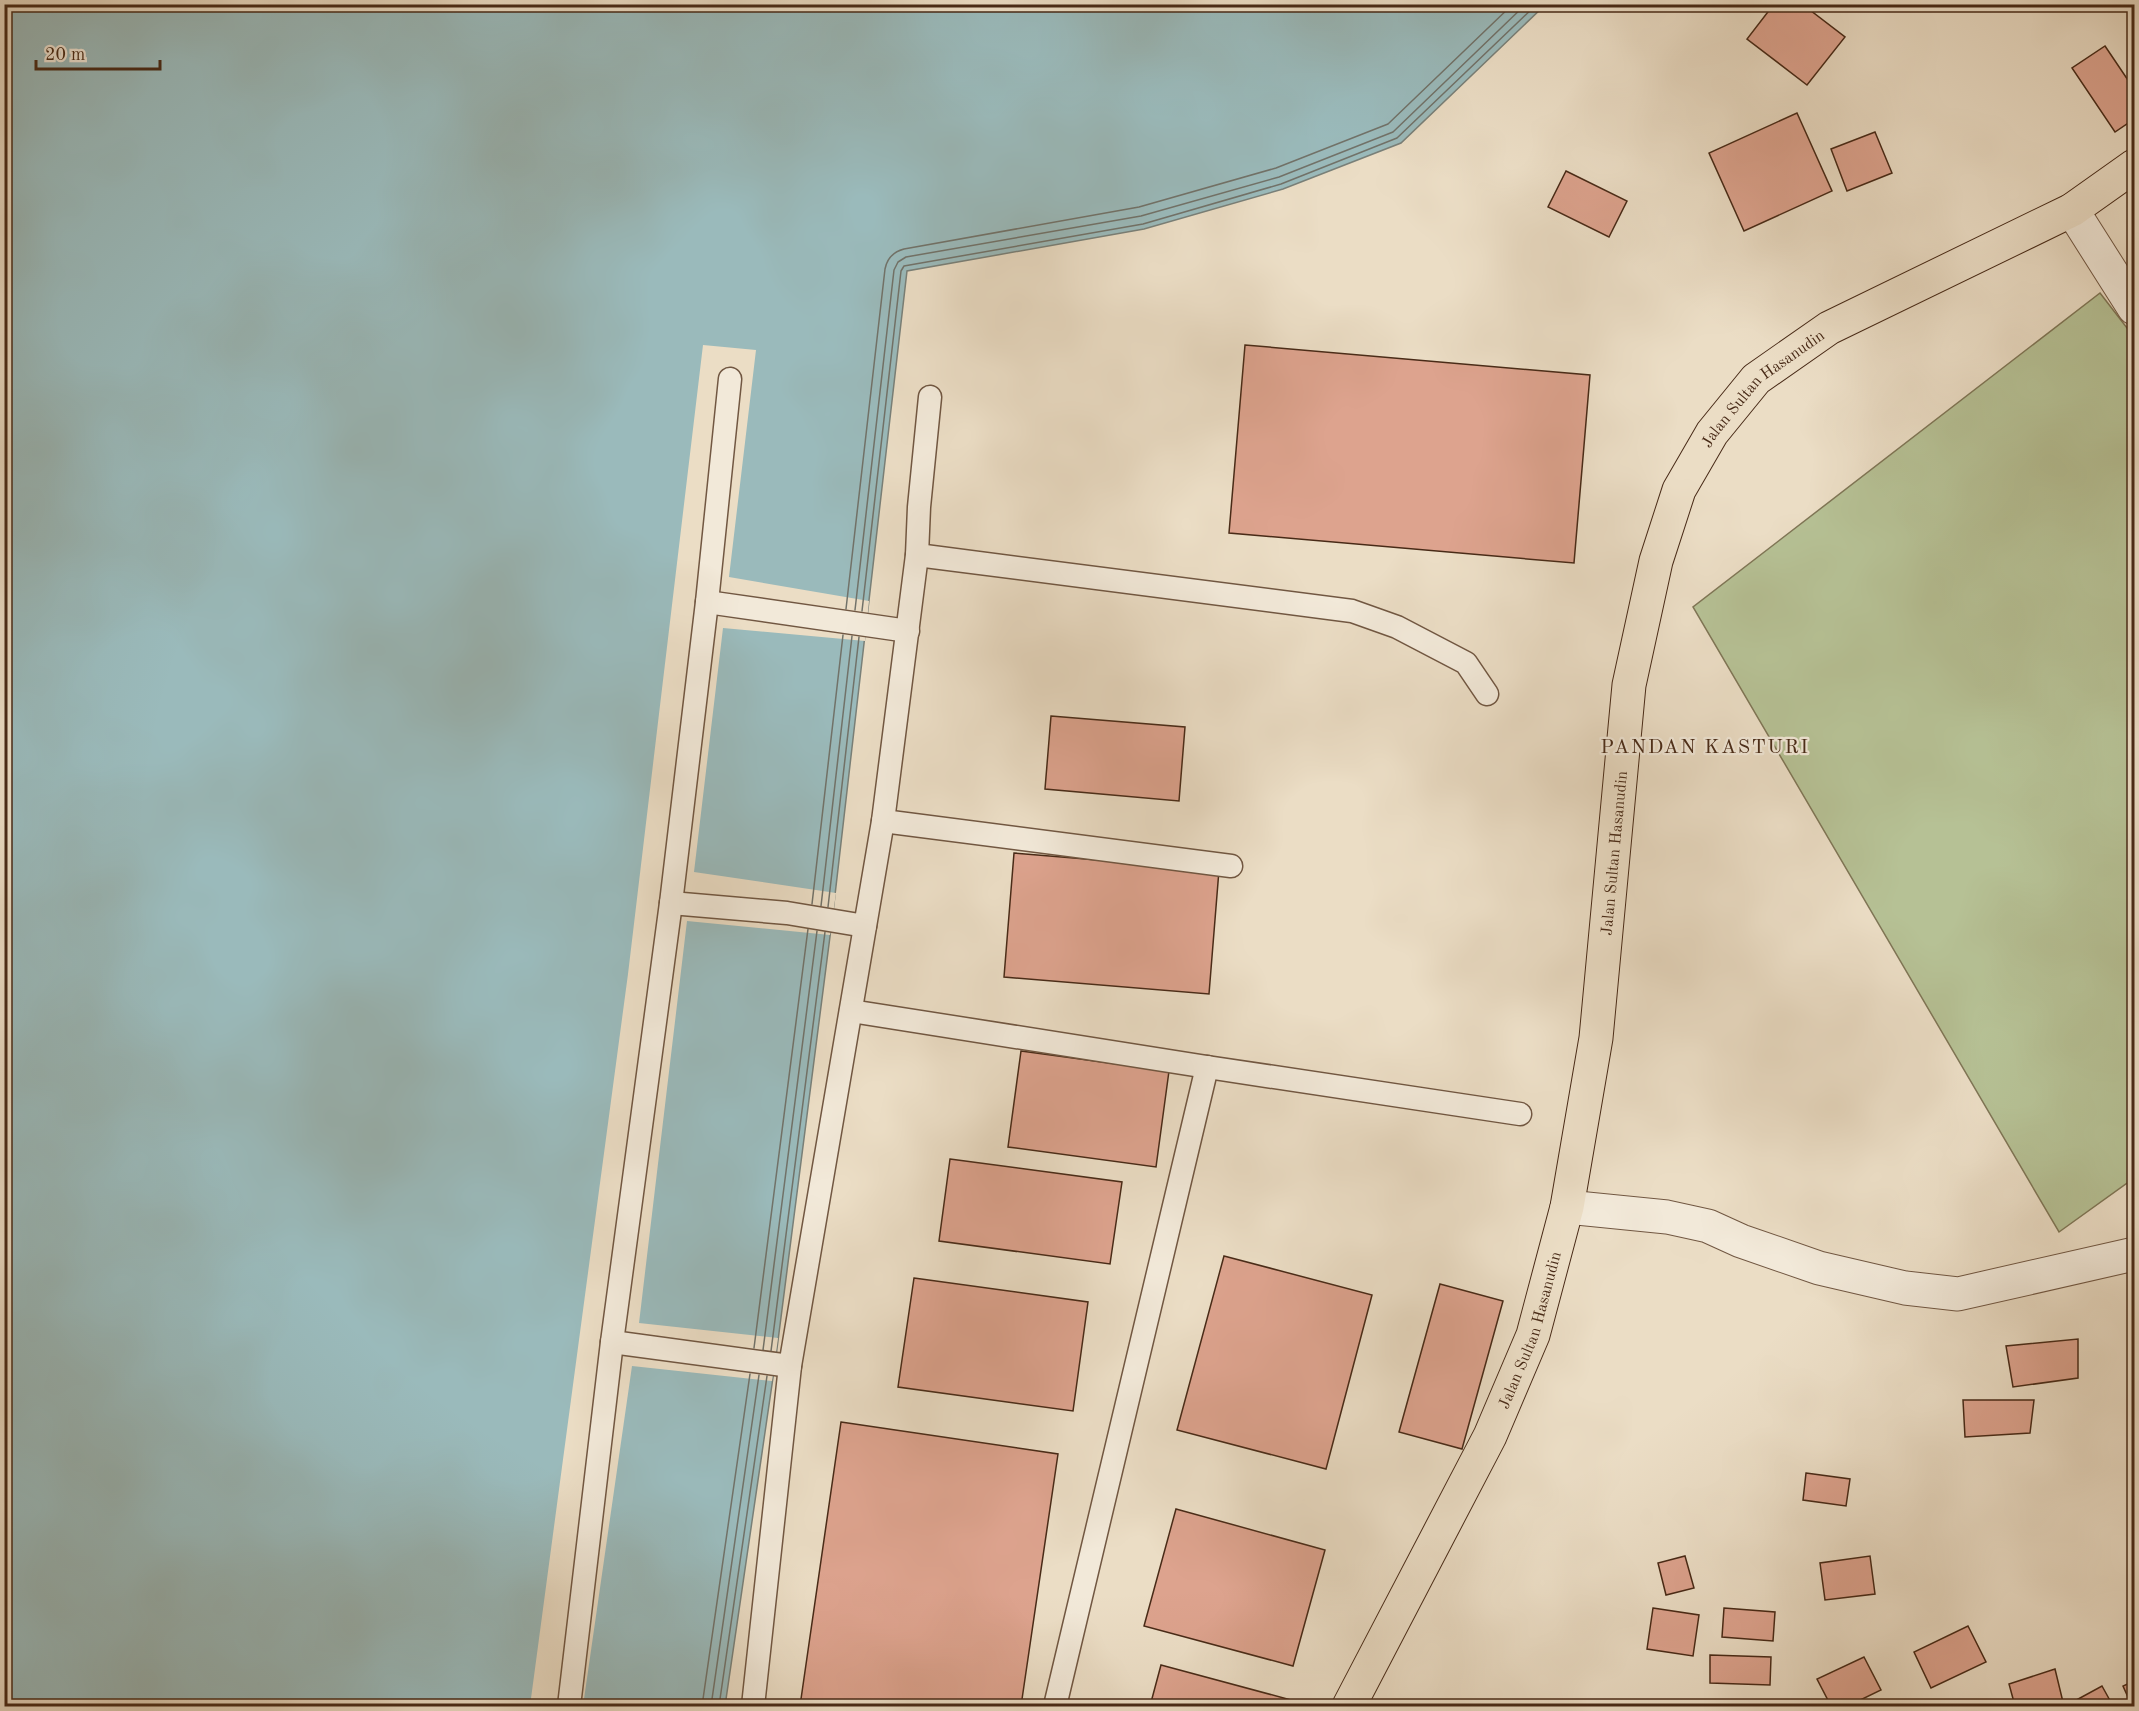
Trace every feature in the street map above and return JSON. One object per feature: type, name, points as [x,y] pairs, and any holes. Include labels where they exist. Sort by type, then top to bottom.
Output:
[{"type":"highway","name":"Jalan Sultan Hasanudin","points":[[1349,1707],[1490,1436],[1533,1335],[1567,1207],[1596,1038],[1629,685],[1656,561],[1679,490],[1712,433],[1756,379],[1774,366],[1829,327],[2072,210],[2134,166]]},
{"type":"street","points":[[2072,210],[2134,308]]},
{"type":"street","points":[[1567,1207],[1667,1217],[1708,1226],[1741,1241],[1819,1268],[1905,1288],[1958,1294],[2134,1254]]},
{"type":"lane","points":[[569,1707],[612,1342],[671,903],[707,602],[730,379]]},
{"type":"lane","points":[[753,1707],[790,1366],[883,821],[917,555],[919,507],[930,397]]},
{"type":"lane","points":[[917,555],[1352,611],[1397,627],[1466,663],[1487,694]]},
{"type":"lane","points":[[707,602],[908,632]]},
{"type":"lane","points":[[883,821],[1232,866]]},
{"type":"lane","points":[[671,903],[787,913],[865,926]]},
{"type":"lane","points":[[851,1011],[1520,1114]]},
{"type":"lane","points":[[1055,1707],[1207,1067]]},
{"type":"lane","points":[[612,1342],[790,1366]]},
{"type":"green space","points":[[2100,293],[2134,337],[2134,1178],[2059,1232],[1693,607]]},
{"type":"water","points":[[5,5],[1545,5],[1401,143],[1283,189],[1144,229],[907,271],[832,921],[775,1364],[725,1706],[5,1706]]},
{"type":"pier","points":[[703,345],[756,350],[729,577],[869,601],[865,641],[723,628],[694,872],[836,893],[830,935],[687,921],[639,1323],[778,1338],[772,1381],[632,1366],[583,1706],[530,1706],[628,974]]},
{"type":"building","points":[[1774,4],[1802,4],[1845,37],[1807,85],[1747,39]]},
{"type":"building","points":[[2105,46],[2134,89],[2134,119],[2115,132],[2072,68]]},
{"type":"building","points":[[1797,113],[1832,191],[1744,231],[1709,153]]},
{"type":"building","points":[[1875,132],[1892,173],[1847,191],[1831,149]]},
{"type":"building","points":[[1566,171],[1627,201],[1609,237],[1548,207]]},
{"type":"building","points":[[1245,345],[1590,375],[1574,563],[1229,533]]},
{"type":"building","points":[[1051,716],[1185,727],[1179,801],[1045,789]]},
{"type":"building","points":[[1014,853],[1219,870],[1209,994],[1004,977]]},
{"type":"building","points":[[1021,1051],[1169,1071],[1156,1167],[1008,1147]]},
{"type":"building","points":[[950,1159],[1122,1182],[1110,1264],[939,1241]]},
{"type":"building","points":[[1224,1256],[1372,1295],[1326,1469],[1177,1430]]},
{"type":"building","points":[[914,1278],[1088,1302],[1073,1411],[898,1387]]},
{"type":"building","points":[[1440,1284],[1503,1301],[1462,1449],[1399,1432]]},
{"type":"building","points":[[2078,1339],[2078,1378],[2013,1387],[2006,1346]]},
{"type":"building","points":[[1963,1400],[2034,1400],[2030,1433],[1965,1437]]},
{"type":"building","points":[[841,1422],[1058,1454],[1021,1706],[800,1706]]},
{"type":"building","points":[[1806,1473],[1850,1479],[1846,1506],[1803,1500]]},
{"type":"building","points":[[1176,1509],[1325,1550],[1293,1666],[1144,1626]]},
{"type":"building","points":[[1685,1556],[1694,1588],[1666,1595],[1658,1563]]},
{"type":"building","points":[[1870,1556],[1875,1594],[1825,1600],[1820,1563]]},
{"type":"building","points":[[1653,1608],[1699,1615],[1693,1656],[1647,1649]]},
{"type":"building","points":[[1724,1608],[1775,1612],[1773,1641],[1722,1637]]},
{"type":"building","points":[[1968,1626],[1986,1662],[1931,1688],[1914,1652]]},
{"type":"building","points":[[1710,1655],[1771,1657],[1770,1685],[1710,1683]]},
{"type":"building","points":[[1864,1657],[1881,1690],[1848,1706],[1831,1706],[1817,1679]]},
{"type":"building","points":[[1161,1665],[1291,1700],[1289,1706],[1150,1706]]},
{"type":"building","points":[[2055,1669],[2063,1702],[2053,1706],[2015,1706],[2009,1684]]},
{"type":"building","points":[[2134,1681],[2134,1706],[2132,1706],[2123,1686]]},
{"type":"building","points":[[2102,1686],[2113,1706],[2071,1706],[2069,1704]]},
{"type":"district","name":"PANDAN KASTURI","points":[[1705,746]]}]
